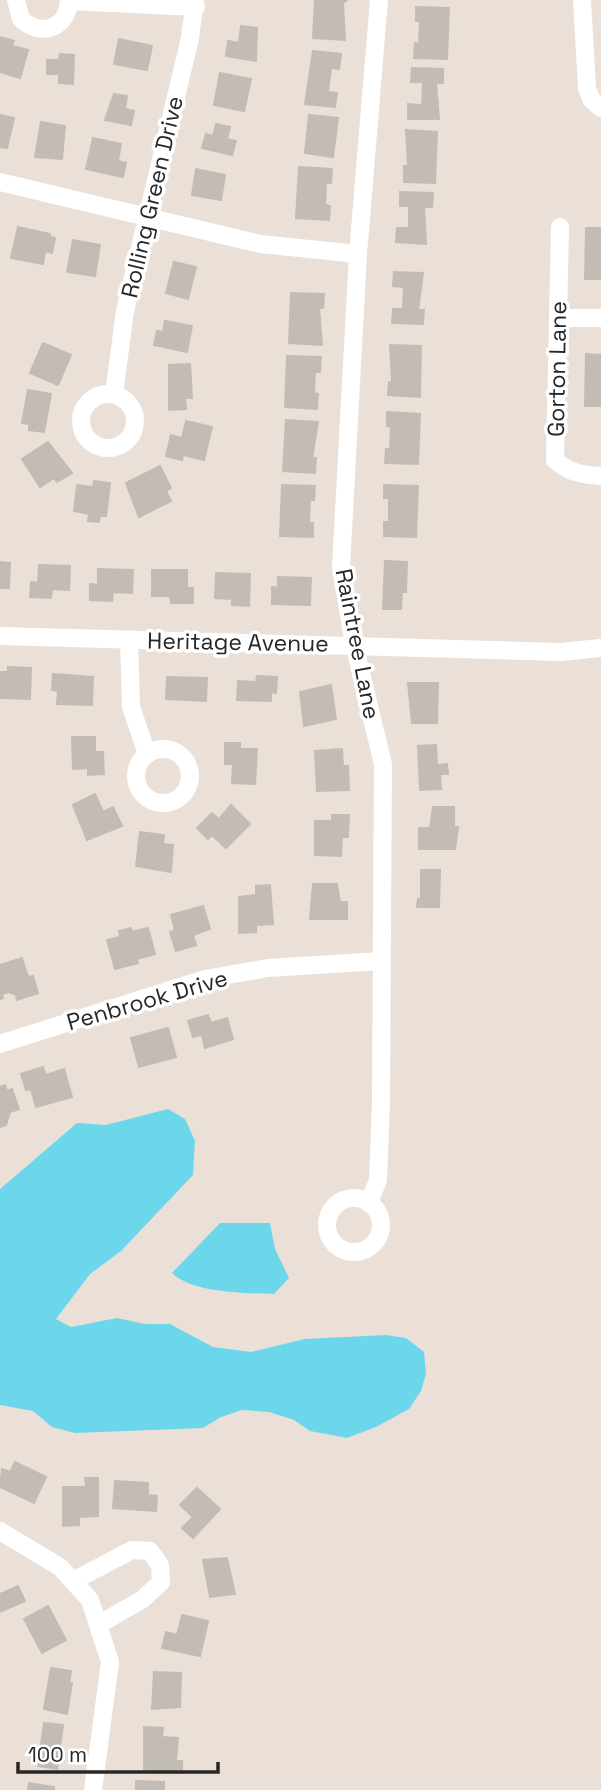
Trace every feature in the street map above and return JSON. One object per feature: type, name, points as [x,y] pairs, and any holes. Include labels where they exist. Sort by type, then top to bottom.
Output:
[{"type":"street","points":[[16,0],[21,19],[35,29],[44,29],[60,23],[65,17],[69,0],[196,3]]},
{"type":"street","name":"Raintree Lane","points":[[369,1203],[378,1180],[383,764],[354,644],[341,567],[358,254],[379,0]]},
{"type":"street","points":[[582,0],[586,75],[596,103]]},
{"type":"street","name":"Rolling Green Drive","points":[[114,394],[125,310],[196,3]]},
{"type":"street","points":[[0,182],[260,244],[358,254]]},
{"type":"street","name":"Gorton Lane","points":[[560,227],[555,460],[579,475],[601,476]]},
{"type":"street","points":[[558,318],[601,318]]},
{"type":"street","name":"Heritage Avenue","points":[[0,636],[561,652],[601,648]]},
{"type":"street","points":[[129,640],[131,708],[147,754]]},
{"type":"street","name":"Penbrook Drive","points":[[0,1044],[205,979],[268,968],[381,961]]},
{"type":"street","points":[[0,1531],[60,1567],[90,1600],[110,1662],[93,1790]]},
{"type":"street","points":[[74,1581],[132,1550],[150,1551],[160,1564],[161,1583],[144,1599],[98,1625]]},
{"type":"water","points":[[168,1109],[185,1119],[195,1141],[193,1175],[121,1251],[90,1274],[56,1319],[71,1327],[117,1318],[145,1324],[170,1324],[213,1347],[251,1352],[305,1339],[386,1335],[406,1338],[424,1352],[426,1374],[421,1391],[409,1409],[376,1427],[347,1438],[310,1431],[294,1420],[269,1412],[242,1410],[221,1417],[203,1428],[75,1433],[52,1427],[33,1411],[0,1405],[0,1189],[77,1123],[106,1125]]},
{"type":"water","points":[[220,1223],[270,1223],[275,1249],[289,1278],[274,1294],[205,1288],[181,1280],[172,1273]]},
{"type":"building","points":[[315,0],[347,0],[343,3],[345,40],[313,38]]},
{"type":"building","points":[[416,7],[449,8],[447,59],[414,58],[415,43],[419,44],[420,21],[416,21]]},
{"type":"building","points":[[241,26],[257,28],[256,61],[226,56],[228,41],[239,43]]},
{"type":"building","points":[[0,37],[14,41],[12,46],[28,50],[20,78],[0,72]]},
{"type":"building","points":[[119,39],[152,46],[147,70],[114,64]]},
{"type":"building","points":[[313,51],[341,54],[339,69],[331,68],[328,92],[337,93],[335,107],[305,104]]},
{"type":"building","points":[[60,54],[74,55],[73,84],[59,83],[59,74],[47,74],[47,60],[59,60]]},
{"type":"building","points":[[412,68],[443,69],[443,83],[436,83],[439,119],[408,119],[408,104],[422,105],[423,82],[411,82]]},
{"type":"building","points":[[220,73],[251,79],[244,111],[214,105]]},
{"type":"building","points":[[114,94],[127,96],[125,109],[134,111],[131,125],[105,120]]},
{"type":"building","points":[[0,115],[14,118],[7,148],[0,147]]},
{"type":"building","points":[[309,115],[338,118],[333,157],[305,153]]},
{"type":"building","points":[[41,122],[65,126],[62,159],[35,157]]},
{"type":"building","points":[[216,124],[230,127],[227,139],[236,141],[232,155],[202,148],[206,134],[213,136]]},
{"type":"building","points":[[406,130],[437,132],[435,183],[404,182],[404,166],[408,166]]},
{"type":"building","points":[[93,138],[121,144],[118,161],[126,163],[123,177],[86,169]]},
{"type":"building","points":[[299,167],[332,169],[331,183],[326,182],[325,205],[330,206],[329,220],[296,218]]},
{"type":"building","points":[[196,169],[225,175],[221,200],[192,195]]},
{"type":"building","points":[[400,192],[433,193],[432,207],[424,207],[426,244],[396,242],[397,228],[409,228],[409,206],[400,206]]},
{"type":"building","points":[[18,227],[50,234],[50,237],[55,238],[52,253],[45,251],[43,264],[11,258]]},
{"type":"building","points":[[586,228],[601,228],[601,279],[585,279]]},
{"type":"building","points":[[73,240],[100,245],[95,276],[67,272]]},
{"type":"building","points":[[174,262],[196,267],[188,299],[166,293]]},
{"type":"building","points":[[394,272],[423,273],[418,310],[424,310],[423,324],[392,323],[393,309],[403,309],[404,287],[393,286]]},
{"type":"building","points":[[291,293],[324,294],[323,308],[319,308],[322,345],[289,343]]},
{"type":"building","points":[[165,321],[192,326],[187,352],[154,345],[157,331],[163,332]]},
{"type":"building","points":[[43,343],[71,355],[58,385],[30,373]]},
{"type":"building","points":[[390,345],[421,346],[420,397],[388,395],[389,382],[392,382]]},
{"type":"building","points":[[586,354],[601,355],[601,406],[585,406]]},
{"type":"building","points":[[287,356],[321,357],[320,372],[315,372],[314,393],[318,394],[317,409],[285,407]]},
{"type":"building","points":[[190,364],[192,398],[185,398],[186,409],[169,410],[169,365]]},
{"type":"building","points":[[28,390],[51,394],[44,432],[29,430],[29,424],[22,423]]},
{"type":"building","points":[[387,412],[420,414],[418,464],[385,463],[386,449],[390,449],[391,427],[387,426]]},
{"type":"building","points":[[286,420],[318,422],[312,458],[316,458],[315,473],[283,471]]},
{"type":"building","points":[[186,421],[212,427],[204,460],[183,455],[182,460],[166,456],[171,435],[182,438]]},
{"type":"building","points":[[48,442],[72,473],[57,482],[54,478],[40,487],[22,459]]},
{"type":"building","points":[[160,466],[171,488],[166,491],[171,501],[139,517],[126,483]]},
{"type":"building","points":[[94,481],[110,483],[106,516],[100,516],[99,522],[88,521],[89,514],[74,511],[77,485],[93,487]]},
{"type":"building","points":[[282,485],[315,486],[314,500],[310,500],[309,523],[313,523],[313,537],[280,536]]},
{"type":"building","points":[[384,485],[418,486],[416,537],[384,536],[384,522],[389,522],[389,498],[384,498]]},
{"type":"building","points":[[385,561],[407,562],[406,592],[402,592],[401,609],[383,609]]},
{"type":"building","points":[[0,562],[10,563],[9,588],[0,588]]},
{"type":"building","points":[[39,565],[70,566],[69,590],[52,589],[51,598],[30,597],[31,582],[38,583]]},
{"type":"building","points":[[98,569],[133,570],[132,593],[113,592],[112,601],[90,600],[90,584],[98,585]]},
{"type":"building","points":[[152,570],[187,570],[187,588],[193,588],[193,603],[171,603],[170,596],[152,596]]},
{"type":"building","points":[[216,573],[250,574],[249,606],[232,605],[232,599],[215,598]]},
{"type":"building","points":[[278,577],[311,578],[310,605],[272,604],[272,587],[278,588]]},
{"type":"building","points":[[8,667],[31,668],[30,699],[0,698],[0,672],[8,672]]},
{"type":"building","points":[[53,674],[93,677],[92,705],[57,704],[58,691],[52,690]]},
{"type":"building","points":[[257,676],[277,677],[276,693],[271,692],[271,701],[237,700],[238,681],[256,682]]},
{"type":"building","points":[[167,677],[207,678],[206,701],[166,699]]},
{"type":"building","points":[[408,683],[438,683],[437,723],[412,723]]},
{"type":"building","points":[[331,685],[336,719],[304,726],[300,692]]},
{"type":"building","points":[[72,737],[95,737],[95,752],[103,752],[104,774],[88,775],[88,768],[73,769]]},
{"type":"building","points":[[225,743],[240,743],[240,749],[257,749],[255,784],[232,783],[233,764],[225,764]]},
{"type":"building","points":[[436,745],[437,765],[447,764],[448,774],[440,774],[441,789],[420,790],[418,746]]},
{"type":"building","points":[[342,749],[343,766],[348,766],[349,790],[317,791],[315,751]]},
{"type":"building","points":[[95,794],[103,812],[113,807],[122,826],[87,840],[73,805]]},
{"type":"building","points":[[231,805],[250,824],[226,848],[212,835],[208,839],[197,828],[212,813],[219,819]]},
{"type":"building","points":[[433,807],[454,807],[454,828],[458,827],[455,849],[419,849],[419,828],[430,828]]},
{"type":"building","points":[[332,815],[349,815],[348,837],[342,837],[341,856],[315,855],[315,821],[332,821]]},
{"type":"building","points":[[140,832],[164,835],[163,844],[173,845],[171,872],[136,866]]},
{"type":"building","points":[[421,870],[440,870],[439,907],[417,907],[418,899],[421,899]]},
{"type":"building","points":[[313,884],[337,884],[340,902],[347,902],[347,919],[310,919]]},
{"type":"building","points":[[270,885],[273,924],[256,925],[256,932],[239,933],[239,897],[256,895],[256,886]]},
{"type":"building","points":[[203,906],[210,929],[193,935],[196,945],[176,951],[170,932],[175,930],[171,915]]},
{"type":"building","points":[[131,928],[132,932],[148,928],[155,954],[137,959],[138,963],[115,969],[107,940],[120,937],[119,931]]},
{"type":"building","points":[[22,958],[28,977],[33,976],[38,993],[17,1000],[16,995],[9,992],[2,994],[3,998],[0,999],[0,965]]},
{"type":"building","points":[[208,1015],[211,1023],[227,1018],[233,1039],[205,1048],[202,1035],[193,1037],[188,1021]]},
{"type":"building","points":[[168,1028],[176,1057],[139,1067],[131,1038]]},
{"type":"building","points":[[43,1067],[46,1075],[64,1069],[72,1097],[36,1107],[31,1089],[26,1090],[21,1074]]},
{"type":"building","points":[[5,1085],[7,1091],[12,1089],[19,1109],[10,1112],[6,1125],[0,1127],[0,1087]]},
{"type":"building","points":[[15,1462],[46,1477],[34,1503],[0,1487],[2,1469],[10,1472]]},
{"type":"building","points":[[85,1478],[98,1478],[98,1516],[79,1517],[79,1525],[63,1526],[63,1487],[86,1487]]},
{"type":"building","points":[[115,1481],[148,1483],[148,1495],[157,1496],[156,1511],[113,1508]]},
{"type":"building","points":[[197,1488],[220,1509],[193,1538],[182,1528],[193,1517],[180,1505]]},
{"type":"building","points":[[227,1558],[235,1594],[210,1597],[203,1560]]},
{"type":"building","points":[[18,1586],[25,1601],[0,1612],[0,1594]]},
{"type":"building","points":[[48,1606],[66,1640],[42,1653],[24,1619]]},
{"type":"building","points":[[182,1615],[208,1621],[200,1656],[162,1648],[166,1632],[177,1635]]},
{"type":"building","points":[[51,1668],[71,1671],[69,1683],[72,1683],[67,1714],[44,1709]]},
{"type":"building","points":[[154,1672],[181,1673],[180,1707],[152,1709]]},
{"type":"building","points":[[44,1723],[63,1725],[57,1769],[38,1766]]},
{"type":"building","points":[[144,1727],[163,1728],[162,1737],[178,1738],[176,1761],[182,1761],[182,1773],[144,1770]]},
{"type":"building","points":[[136,1781],[164,1782],[164,1790],[136,1790]]},
{"type":"building","points":[[29,1783],[54,1787],[54,1790],[28,1790]]}]
